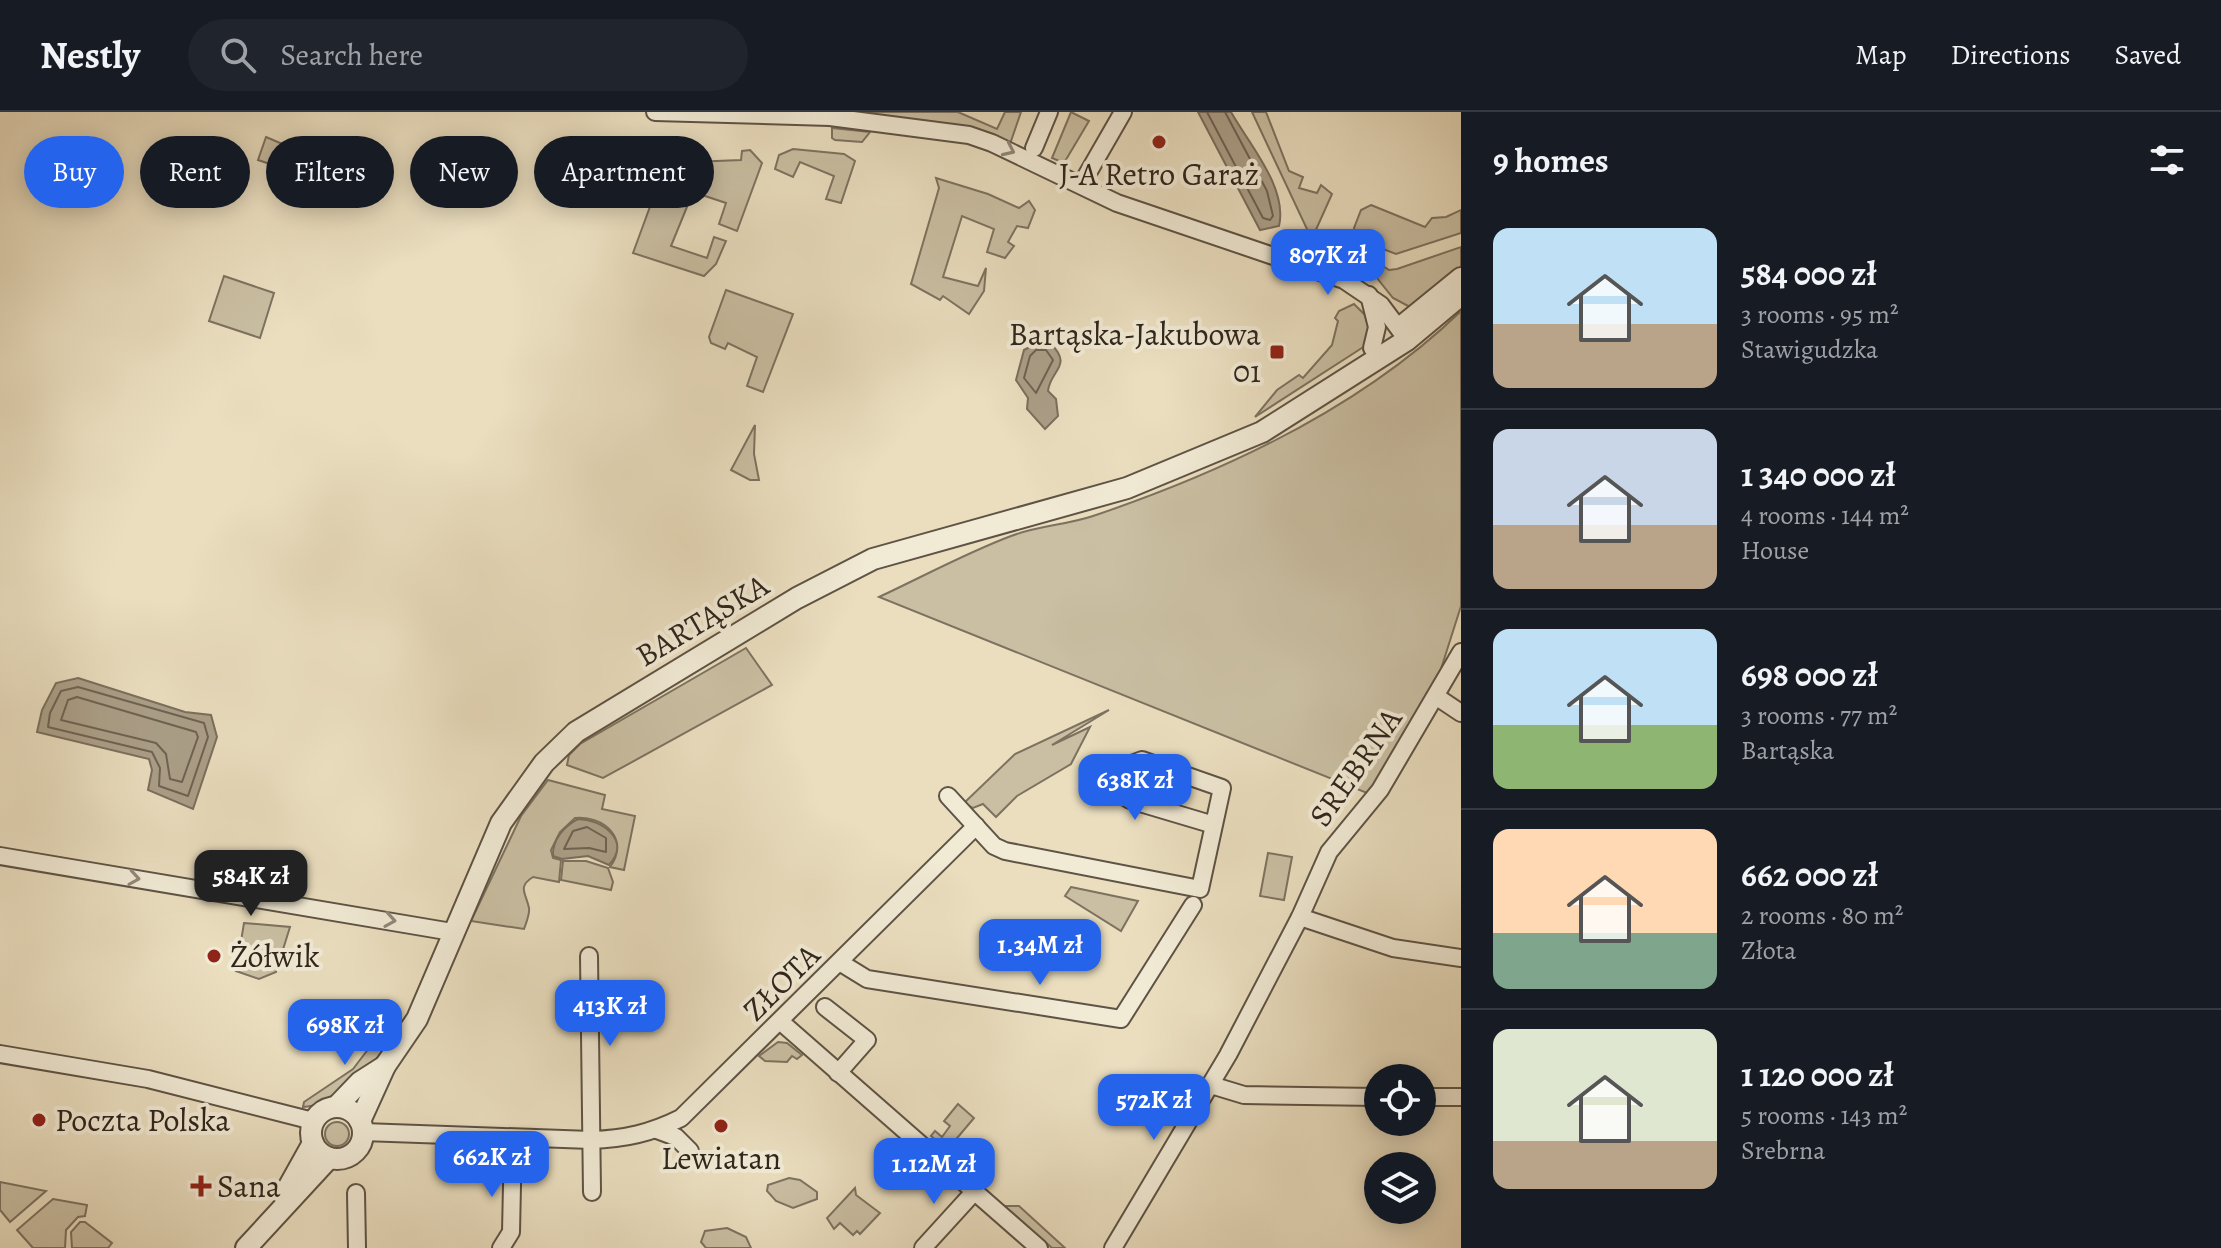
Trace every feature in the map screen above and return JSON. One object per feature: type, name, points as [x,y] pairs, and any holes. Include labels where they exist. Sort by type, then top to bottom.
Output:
[{"type":"street","points":[[655,112],[818,116],[954,131],[992,143],[1081,185],[1344,280],[1369,295],[1403,334]]},
{"type":"street","points":[[1034,148],[1049,112]]},
{"type":"street","points":[[1081,185],[1117,114]]},
{"type":"street","name":"BARTĄSKA","points":[[1230,444],[1372,348],[1403,334],[1461,278]]},
{"type":"street","points":[[1369,295],[1377,327],[1372,348]]},
{"type":"street","name":"BARTĄSKA","points":[[246,1248],[329,1158],[345,1158],[355,1152],[385,1066],[417,1019],[501,823],[544,763],[576,732],[797,598],[873,559],[1114,492],[1282,422],[1461,295]]},
{"type":"street","name":"SREBRNA","points":[[1113,1248],[1211,1085],[1300,917],[1329,852],[1380,790],[1461,652]]},
{"type":"street","points":[[1437,697],[1461,713]]},
{"type":"street","points":[[948,796],[994,846],[1005,851],[1200,889],[1214,825],[1222,788],[1142,760],[1113,771],[1112,789],[1130,800],[1214,825]]},
{"type":"street","name":"ZŁOTA","points":[[362,1127],[513,1138],[591,1140],[625,1139],[657,1130],[681,1118],[976,826]]},
{"type":"street","points":[[0,856],[452,932]]},
{"type":"street","points":[[841,963],[867,979],[1121,1019],[1193,905]]},
{"type":"street","points":[[1300,917],[1393,948],[1461,958]]},
{"type":"street","points":[[589,956],[592,1192]]},
{"type":"street","points":[[825,1007],[867,1040],[838,1073]]},
{"type":"street","points":[[781,1022],[1039,1248]]},
{"type":"street","points":[[0,1054],[148,1079],[313,1121]]},
{"type":"street","name":"BARTĄSKA","points":[[270,1220],[313,1143],[313,1121],[325,1109],[336,1107],[360,1082],[385,1066]]},
{"type":"street","points":[[1211,1085],[1244,1095],[1364,1097]]},
{"type":"street","points":[[1436,1097],[1461,1097]]},
{"type":"street","points":[[336,1107],[350,1110],[362,1127]]},
{"type":"street","points":[[657,1130],[676,1137],[690,1151]]},
{"type":"street","points":[[501,1248],[511,1232],[513,1138]]},
{"type":"street","points":[[313,1143],[329,1158]]},
{"type":"street","points":[[923,1248],[974,1192]]},
{"type":"street","points":[[356,1193],[357,1248]]},
{"type":"shaded area","points":[[830,112],[958,112],[997,129],[1005,112],[1021,112],[1010,144],[1024,152]]},
{"type":"shaded area","points":[[1071,112],[1089,121],[1064,163],[1052,158]]},
{"type":"shaded area","points":[[1252,112],[1266,112],[1289,171],[1303,177],[1299,188],[1317,193],[1321,185],[1332,194],[1306,252],[1300,252],[1307,229]]},
{"type":"shaded area","points":[[832,128],[870,132],[862,142],[835,140],[832,138]]},
{"type":"shaded area","points":[[266,137],[266,163],[258,160]]},
{"type":"shaded area","points":[[793,149],[844,154],[855,161],[841,203],[826,199],[834,176],[800,162],[793,177],[775,169],[779,155]]},
{"type":"shaded area","points":[[750,150],[762,163],[737,231],[719,224],[726,203],[714,199],[714,161],[741,160],[742,151]]},
{"type":"shaded area","points":[[936,178],[988,194],[1019,208],[1029,201],[1035,210],[1028,228],[1017,226],[1008,242],[1014,246],[1005,258],[987,252],[994,229],[962,216],[943,277],[978,286],[986,268],[984,291],[969,314],[943,296],[940,300],[911,284],[939,188]]},
{"type":"shaded area","points":[[1371,205],[1425,227],[1432,218],[1446,217],[1461,210],[1461,233],[1396,254],[1362,241],[1358,244],[1354,228],[1361,210]]},
{"type":"shaded area","points":[[650,208],[686,208],[671,246],[707,258],[714,237],[726,241],[716,264],[704,276],[633,253]]},
{"type":"shaded area","points":[[1461,247],[1461,270],[1410,307],[1393,298],[1361,258],[1369,257],[1389,270]]},
{"type":"shaded area","points":[[224,276],[274,293],[260,338],[209,321]]},
{"type":"shaded area","points":[[726,290],[793,314],[763,392],[747,386],[757,357],[728,343],[725,349],[711,343],[709,337]]},
{"type":"shaded area","points":[[1354,304],[1370,320],[1368,344],[1255,417],[1277,390],[1299,375],[1303,378],[1332,345],[1338,321],[1335,318],[1339,311]]},
{"type":"shaded area","points":[[1461,311],[1461,606],[1433,694],[1373,791],[1367,793],[879,597],[1011,536],[1093,516],[1241,457],[1335,407],[1380,378]]},
{"type":"shaded area","points":[[755,425],[754,454],[759,480],[750,480],[731,470]]},
{"type":"shaded area","points":[[746,648],[772,685],[603,778],[567,765],[569,755],[580,744]]},
{"type":"shaded area","points":[[1109,710],[1052,745],[1090,727],[1071,764],[1017,796],[996,817],[983,804],[973,808],[964,803],[1015,754]]},
{"type":"shaded area","points":[[548,780],[605,795],[602,809],[635,816],[624,870],[610,867],[617,847],[611,831],[595,820],[575,818],[560,832],[551,850],[553,858],[561,860],[559,882],[533,877],[525,884],[529,910],[524,929],[471,921],[521,816]]},
{"type":"shaded area","points":[[1268,853],[1292,857],[1284,900],[1260,896]]},
{"type":"shaded area","points":[[563,861],[586,861],[608,868],[613,882],[611,890],[561,880]]},
{"type":"shaded area","points":[[1071,887],[1138,901],[1121,931],[1065,896]]},
{"type":"shaded area","points":[[244,923],[290,927],[276,972],[259,979],[236,971]]},
{"type":"shaded area","points":[[385,1027],[395,1034],[356,1081],[331,1099],[303,1107],[304,1102],[353,1069]]},
{"type":"shaded area","points":[[778,1042],[787,1043],[802,1055],[797,1059],[792,1056],[787,1062],[765,1061],[759,1056]]},
{"type":"shaded area","points":[[958,1104],[974,1118],[947,1150],[931,1136],[935,1131],[942,1137],[950,1126],[944,1121]]},
{"type":"shaded area","points":[[337,1122],[348,1129],[349,1134],[342,1145],[337,1146],[326,1139],[325,1134],[332,1123]]},
{"type":"shaded area","points":[[789,1178],[800,1180],[817,1192],[817,1199],[793,1208],[776,1201],[767,1191],[768,1185]]},
{"type":"shaded area","points":[[0,1182],[46,1191],[10,1222],[0,1210]]},
{"type":"shaded area","points":[[855,1188],[856,1195],[880,1213],[860,1234],[857,1231],[853,1235],[840,1223],[834,1229],[827,1218]]},
{"type":"shaded area","points":[[53,1199],[87,1205],[85,1216],[78,1217],[66,1230],[65,1248],[33,1248],[17,1230]]},
{"type":"shaded area","points":[[1004,1206],[1019,1206],[1065,1248],[1052,1248]]},
{"type":"shaded area","points":[[80,1222],[85,1222],[112,1243],[108,1248],[72,1248],[71,1232]]},
{"type":"shaded area","points":[[727,1228],[746,1237],[751,1248],[706,1248],[701,1242],[705,1231]]},
{"type":"water","points":[[1198,112],[1231,112],[1273,182],[1278,197],[1279,226],[1260,230]]},
{"type":"water","points":[[1041,341],[1050,343],[1060,357],[1059,368],[1048,391],[1056,399],[1058,416],[1045,429],[1027,409],[1028,398],[1016,380],[1024,350]]},
{"type":"water","points":[[78,678],[185,712],[211,715],[217,737],[193,809],[148,790],[152,770],[149,759],[37,732],[42,710],[56,683]]},
{"type":"water","points":[[578,819],[596,823],[611,833],[617,847],[609,865],[588,856],[562,859],[553,856],[560,834]]},
{"type":"place","name":"J-A Retro Garaż","points":[[1159,142]]},
{"type":"place","name":"Bartąska-Jakubowa 01","points":[[1277,352]]},
{"type":"place","name":"Żółwik","points":[[214,956]]},
{"type":"place","name":"Poczta Polska","points":[[39,1120]]},
{"type":"place","name":"Lewiatan","points":[[721,1126]]},
{"type":"place","name":"Sana","points":[[201,1186]]}]
